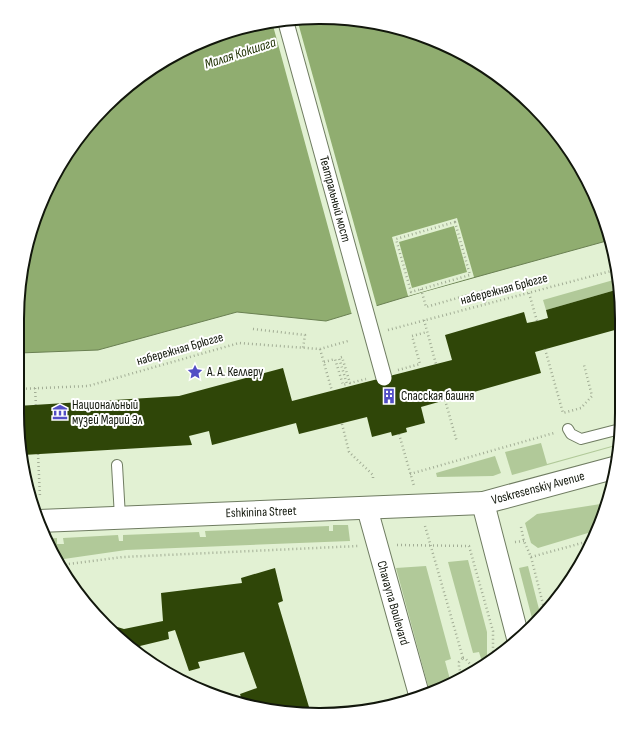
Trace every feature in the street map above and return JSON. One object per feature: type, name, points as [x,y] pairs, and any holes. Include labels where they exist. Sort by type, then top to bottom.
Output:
[{"type":"main road","name":"Voskresenskiy Avenue","points":[[483,503],[609,469]]},
{"type":"main road","name":"Eshkinina Street","points":[[44,521],[483,503]]},
{"type":"main road","points":[[483,503],[517,632]]},
{"type":"street","name":"Театральный мост","points":[[287,26],[384,378]]},
{"type":"street","name":"Chavayna Boulevard","points":[[367,508],[418,691]]},
{"type":"lane","points":[[568,429],[571,434],[581,439],[614,431]]},
{"type":"lane","points":[[117,466],[120,517]]},
{"type":"path","points":[[455,222],[470,275],[421,289],[411,292],[396,239],[455,222]]},
{"type":"path","name":"набережная Брюгге","points":[[398,327],[610,271]]},
{"type":"path","points":[[421,289],[426,307],[482,292],[486,304]]},
{"type":"path","points":[[529,293],[537,321]]},
{"type":"path","points":[[424,320],[436,364]]},
{"type":"path","points":[[253,329],[305,334],[303,348]]},
{"type":"path","points":[[420,364],[412,336],[427,332]]},
{"type":"path","name":"набережная Брюгге","points":[[24,389],[88,386],[239,343],[320,349],[348,341]]},
{"type":"path","points":[[320,349],[332,391]]},
{"type":"path","points":[[544,349],[563,413],[581,408],[592,396],[584,365]]},
{"type":"path","points":[[324,362],[335,359],[343,385],[347,384],[339,358],[342,357],[350,383]]},
{"type":"path","points":[[35,388],[36,405]]},
{"type":"path","points":[[445,400],[457,442]]},
{"type":"path","points":[[342,424],[349,452],[373,475],[373,481]]},
{"type":"path","points":[[399,434],[414,486]]},
{"type":"path","points":[[410,474],[499,449]]},
{"type":"path","points":[[38,454],[40,497]]},
{"type":"path","points":[[423,519],[463,658],[469,661],[471,666]]},
{"type":"path","points":[[521,527],[524,540],[531,557],[543,605]]},
{"type":"path","points":[[515,542],[524,540]]},
{"type":"path","points":[[531,557],[585,542]]},
{"type":"path","points":[[67,564],[123,557],[336,548],[377,544],[469,546],[493,631],[493,651]]},
{"type":"path","points":[[460,672],[459,662],[463,658]]},
{"type":"shaded area","points":[[612,280],[613,291],[546,310],[543,300]]},
{"type":"shaded area","points":[[541,443],[547,464],[613,446],[512,475],[505,452]]},
{"type":"shaded area","points":[[495,456],[501,473],[493,476],[437,477],[436,473]]},
{"type":"shaded area","points":[[600,504],[590,532],[538,548],[531,543],[525,523],[537,514]]},
{"type":"shaded area","points":[[333,525],[348,525],[350,541],[126,550],[63,559],[52,538],[57,538],[57,544],[64,544],[63,538],[118,535],[119,541],[123,541],[123,535],[199,532],[200,537],[206,537],[205,531],[329,526],[329,531],[333,531]]},
{"type":"shaded area","points":[[468,560],[487,632],[487,656],[481,660],[479,652],[473,653],[448,562]]},
{"type":"shaded area","points":[[426,566],[451,659],[445,661],[450,678],[428,687],[396,568]]},
{"type":"shaded area","points":[[528,566],[539,610],[532,617],[519,568]]},
{"type":"water","name":"Малая Кокшага","points":[[300,25],[339,25],[396,34],[433,46],[450,54],[484,74],[499,85],[514,97],[542,125],[565,155],[585,189],[593,206],[605,242],[422,292],[326,321],[237,312],[98,350],[24,353],[24,320],[27,281],[34,243],[46,206],[74,155],[97,125],[125,97],[155,74],[189,54],[206,46],[243,34]]},
{"type":"pier","points":[[299,25],[377,307],[352,315],[274,28]]},
{"type":"pier","points":[[457,218],[474,277],[408,296],[392,237]],"holes":[[[454,226],[467,272],[412,288],[399,242]]]},
{"type":"building","points":[[613,291],[615,330],[535,352],[541,373],[421,407],[425,423],[406,428],[407,432],[392,436],[391,432],[372,437],[367,417],[299,434],[296,423],[212,445],[209,431],[189,436],[192,445],[28,455],[24,406],[179,396],[283,368],[292,401],[452,360],[445,335],[524,312],[527,323],[537,321],[548,318],[546,310]]},
{"type":"building","points":[[275,568],[283,601],[278,603],[309,707],[281,705],[241,697],[240,694],[257,688],[244,652],[198,662],[200,668],[189,671],[175,630],[168,632],[169,639],[140,646],[140,647],[117,627],[124,629],[163,621],[161,593],[242,583],[241,578]]},
{"type":"place","name":"А. А. Келлеру","points":[[195,372]]},
{"type":"place","name":"Спасская башня","points":[[389,396]]},
{"type":"place","name":"Национальный музей Марий Эл","points":[[60,412]]}]
